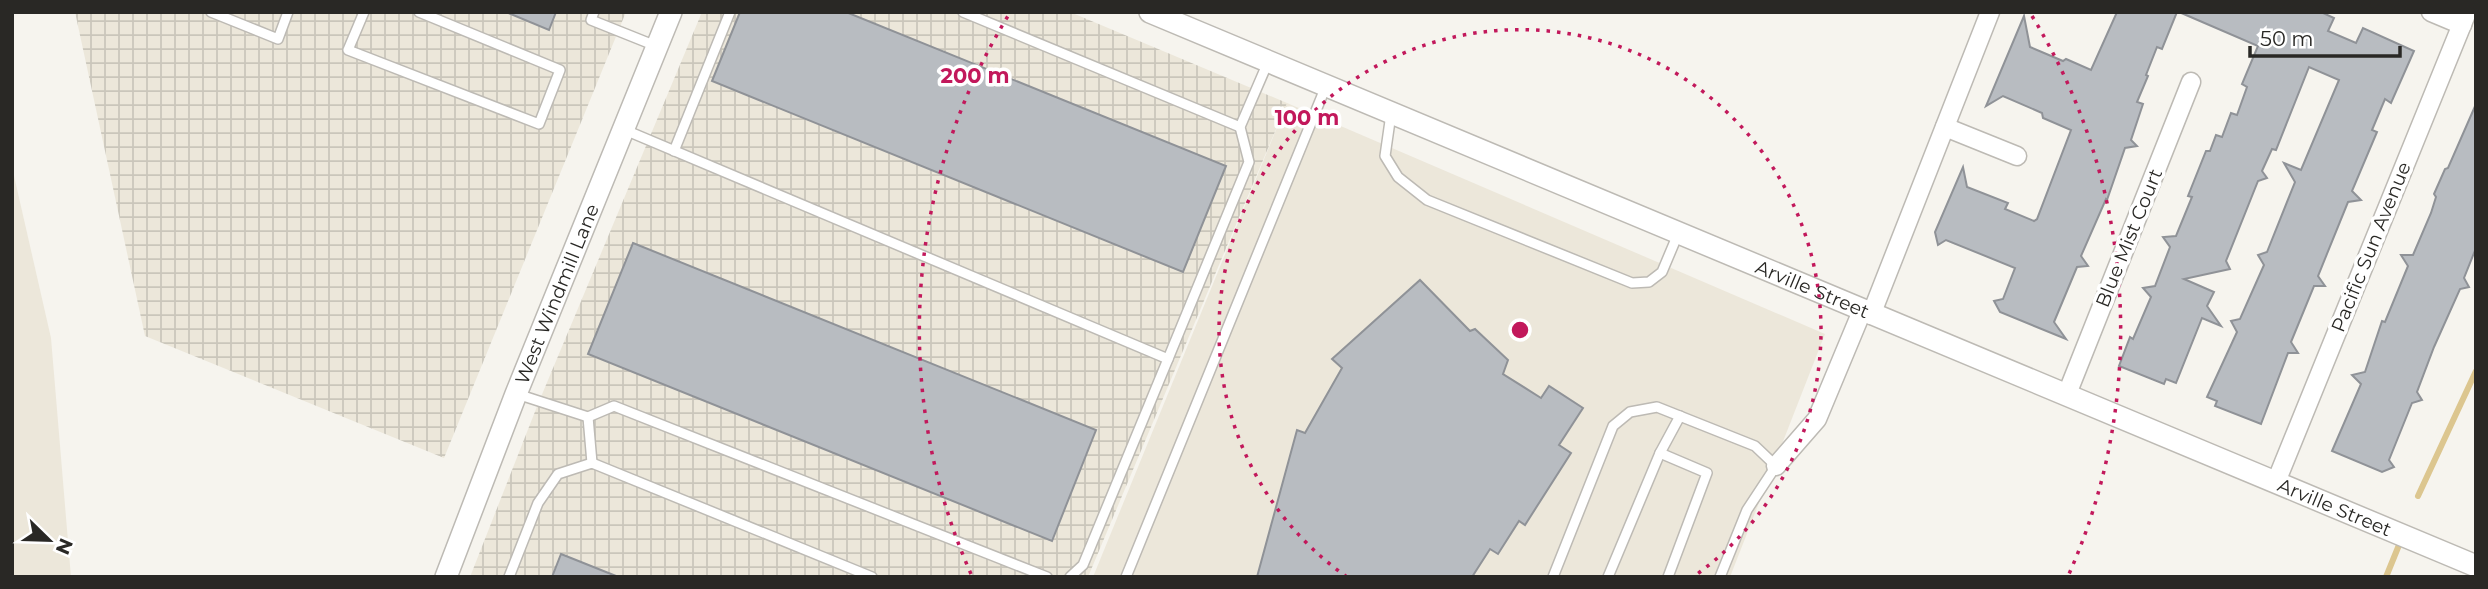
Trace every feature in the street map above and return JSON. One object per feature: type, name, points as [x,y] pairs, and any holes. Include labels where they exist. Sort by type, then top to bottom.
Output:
[{"type":"street","name":"West Windmill Lane","points":[[446,577],[516,394],[671,12]]},
{"type":"street","name":"Arville Street","points":[[1150,12],[2476,566]]},
{"type":"street","points":[[1776,466],[1816,419],[1867,313],[1990,12]]},
{"type":"street","points":[[2431,12],[2465,18]]},
{"type":"street","name":"Pacific Sun Avenue","points":[[2276,482],[2465,18]]},
{"type":"street","name":"Blue Mist Court","points":[[2067,394],[2192,82]]},
{"type":"street","points":[[1945,127],[2017,156]]},
{"type":"lane","points":[[211,12],[278,39],[288,12]]},
{"type":"lane","points":[[364,12],[348,50],[539,124],[560,70],[419,12]]},
{"type":"lane","points":[[594,12],[591,20],[657,47]]},
{"type":"lane","points":[[674,151],[730,12]]},
{"type":"lane","points":[[963,12],[1240,127]]},
{"type":"lane","points":[[1070,577],[1083,565],[1249,162],[1240,127],[1268,62]]},
{"type":"lane","points":[[1126,577],[1326,86]]},
{"type":"lane","points":[[1391,114],[1385,156],[1398,177],[1427,200],[1632,283],[1649,282],[1662,272],[1678,234]]},
{"type":"lane","points":[[623,129],[1168,359]]},
{"type":"lane","points":[[516,394],[588,417],[614,405],[1047,577]]},
{"type":"lane","points":[[1553,577],[1613,426],[1630,412],[1657,407],[1755,446],[1776,466],[1747,510],[1720,577]]},
{"type":"lane","points":[[1608,577],[1660,453],[1680,416]]},
{"type":"lane","points":[[588,417],[592,463]]},
{"type":"lane","points":[[1660,453],[1707,473],[1668,577]]},
{"type":"lane","points":[[509,577],[538,503],[558,474],[592,463],[873,577]]},
{"type":"shaded area","points":[[75,12],[626,12],[444,458],[145,336]]},
{"type":"shaded area","points":[[702,12],[1070,12],[1287,103],[1088,577],[470,577],[538,404]]},
{"type":"shaded area","points":[[1287,103],[1825,334],[1730,577],[1093,577]]},
{"type":"shaded area","points":[[12,167],[51,338],[71,577],[12,577]]},
{"type":"building","points":[[506,12],[556,12],[549,30]]},
{"type":"building","points":[[740,12],[846,12],[1226,166],[1183,272],[712,81]]},
{"type":"building","points":[[2117,12],[2177,12],[2162,49],[2157,47],[2137,102],[2143,104],[2131,140],[2137,146],[2125,148],[2107,200],[2081,256],[2088,266],[2077,267],[2054,322],[2066,339],[2000,312],[1994,301],[2003,299],[2015,268],[1946,240],[1938,245],[1935,232],[1963,167],[1967,187],[2008,203],[2005,209],[2034,221],[2037,219],[2071,130],[2043,118],[2042,113],[2003,96],[1986,106],[2024,16],[2030,47],[2091,70]]},
{"type":"building","points":[[2179,12],[2321,12],[2334,18],[2328,31],[2356,43],[2363,28],[2414,51],[2391,103],[2385,99],[2372,130],[2377,132],[2352,191],[2361,200],[2348,202],[2318,276],[2325,286],[2314,286],[2291,342],[2298,353],[2288,353],[2261,424],[2215,406],[2217,401],[2207,397],[2237,332],[2231,321],[2240,319],[2264,265],[2258,255],[2267,252],[2295,182],[2284,163],[2301,170],[2339,80],[2309,67],[2276,150],[2272,149],[2262,171],[2267,178],[2258,181],[2226,261],[2230,269],[2184,279],[2214,292],[2207,306],[2221,326],[2202,318],[2176,383],[2166,379],[2164,384],[2119,366],[2130,337],[2133,339],[2151,297],[2143,288],[2155,286],[2170,247],[2163,237],[2176,236],[2192,197],[2188,196],[2206,151],[2210,151],[2216,135],[2222,137],[2231,113],[2237,115],[2247,87],[2242,84],[2258,46]]},
{"type":"building","points":[[2476,104],[2476,248],[2464,278],[2469,287],[2460,289],[2434,347],[2417,392],[2422,400],[2412,403],[2389,460],[2394,467],[2382,472],[2332,451],[2361,384],[2352,375],[2365,372],[2382,321],[2385,322],[2408,266],[2401,255],[2413,255],[2431,213],[2436,197],[2434,194]]},
{"type":"building","points":[[633,243],[1096,430],[1052,541],[588,354]]},
{"type":"building","points":[[1420,280],[1470,331],[1475,329],[1508,360],[1503,374],[1541,398],[1549,386],[1583,408],[1559,445],[1571,453],[1525,525],[1519,521],[1498,554],[1490,549],[1472,577],[1257,577],[1297,430],[1305,433],[1342,368],[1332,359]]},
{"type":"building","points":[[561,554],[616,576],[616,577],[552,577]]},
{"type":"waterway","points":[[2418,496],[2476,371]]},
{"type":"waterway","points":[[2386,577],[2399,545]]}]
